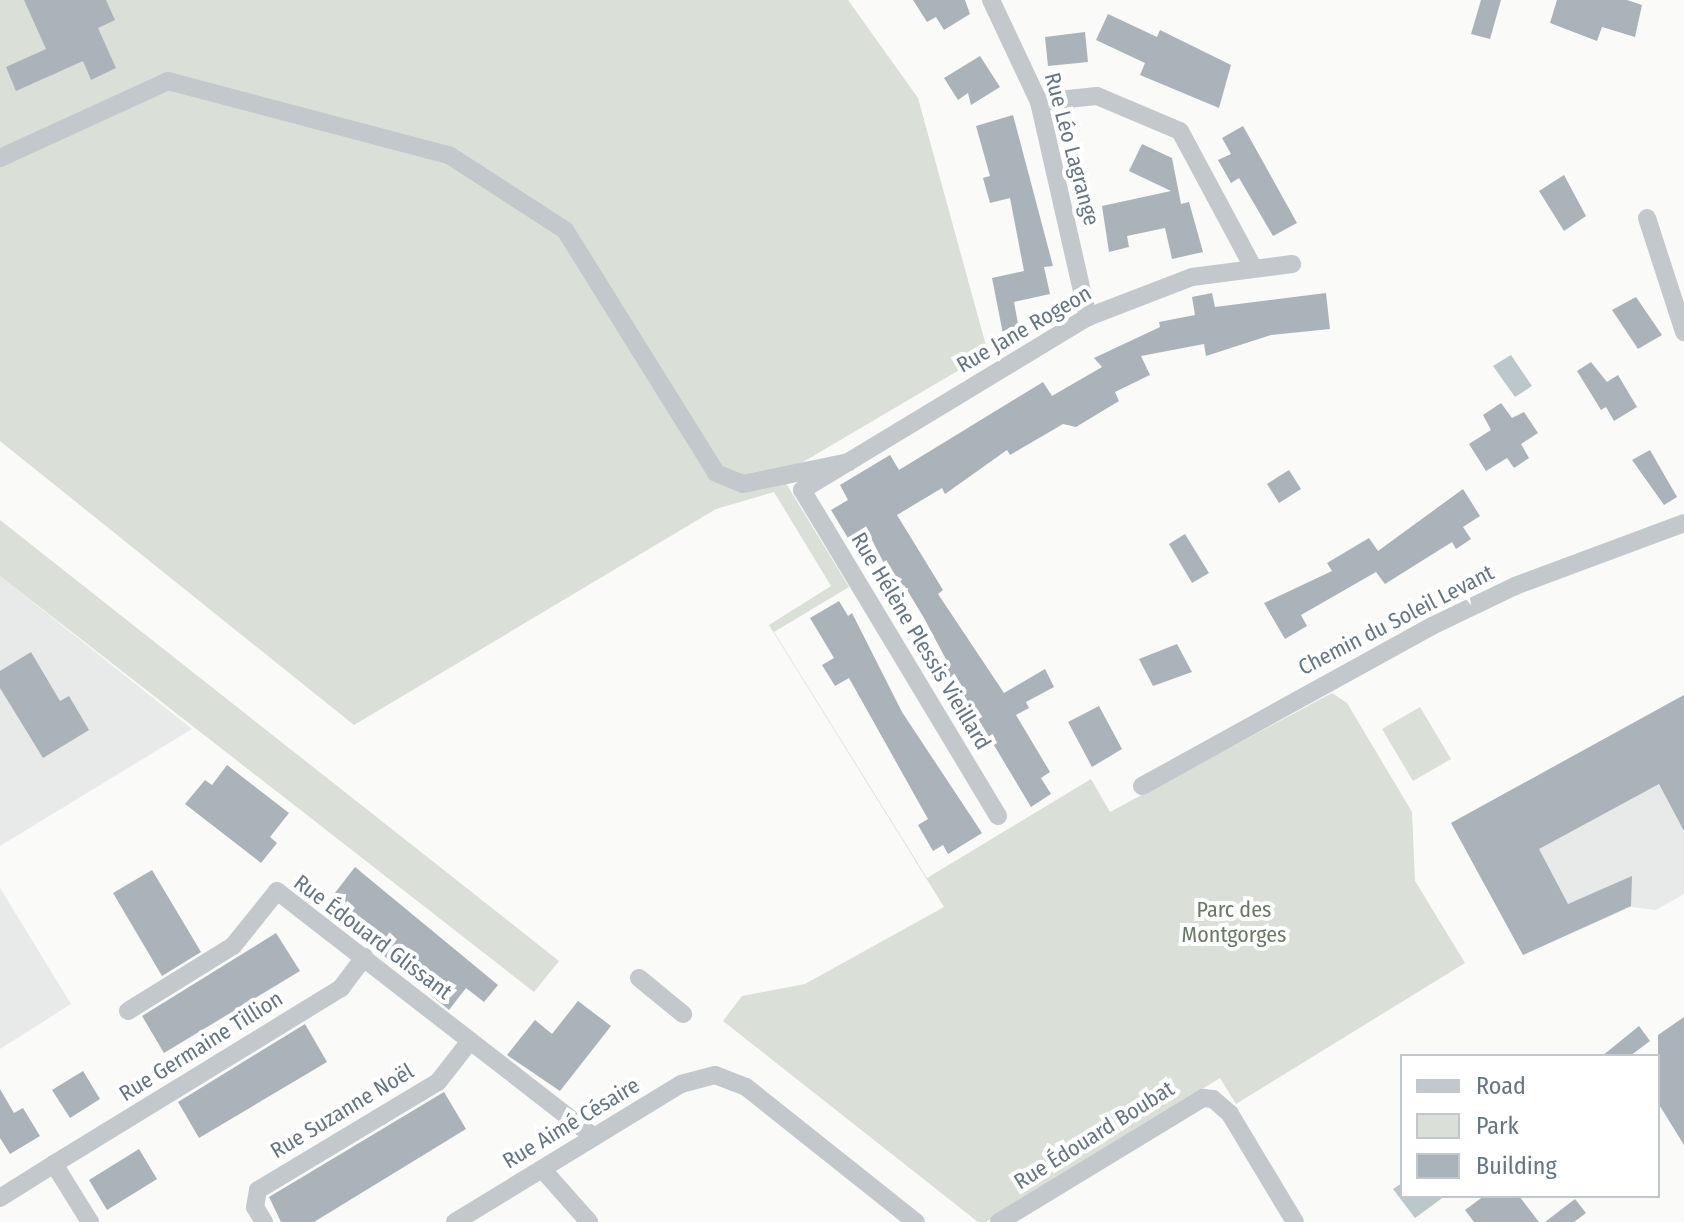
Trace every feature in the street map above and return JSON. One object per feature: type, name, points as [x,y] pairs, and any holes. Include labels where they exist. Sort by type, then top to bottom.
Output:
[{"type":"street","name":"Rue Léo Lagrange","points":[[991,0],[1039,102],[1088,317]]},
{"type":"street","points":[[0,158],[168,81],[449,155],[565,230],[716,473],[743,484],[849,462]]},
{"type":"street","points":[[1039,102],[1097,96],[1180,131],[1253,267]]},
{"type":"street","points":[[1647,218],[1684,332]]},
{"type":"street","name":"Rue Jane Rogeon","points":[[802,490],[1088,317],[1178,281],[1253,267],[1292,264]]},
{"type":"street","name":"Rue Hélène Plessis Vieillard","points":[[802,490],[998,816]]},
{"type":"street","name":"Chemin du Soleil Levant","points":[[1142,786],[1432,626],[1515,586],[1684,523]]},
{"type":"street","name":"Rue Édouard Glissant","points":[[128,1011],[233,946],[277,891],[594,1137]]},
{"type":"street","name":"Rue Germaine Tillion","points":[[0,1198],[341,988],[364,957]]},
{"type":"street","points":[[639,978],[683,1014]]},
{"type":"street","name":"Rue Suzanne Noël","points":[[264,1222],[255,1207],[258,1190],[438,1082],[470,1041]]},
{"type":"street","name":"Rue Aimé Césaire","points":[[455,1222],[681,1084],[715,1075],[746,1087],[916,1222]]},
{"type":"street","name":"Rue Édouard Boubat","points":[[999,1222],[1203,1098],[1213,1099],[1230,1114],[1295,1222]]},
{"type":"street","points":[[54,1164],[90,1222]]},
{"type":"street","points":[[542,1169],[589,1222]]},
{"type":"shaded area","points":[[1511,355],[1532,386],[1515,397],[1493,366]]},
{"type":"shaded area","points":[[0,576],[192,729],[0,846]]},
{"type":"shaded area","points":[[1684,695],[1684,894],[1656,910],[1631,907],[1523,955],[1451,823]]},
{"type":"shaded area","points":[[0,888],[71,1004],[0,1049]]},
{"type":"shaded area","points":[[1400,1184],[1400,1198],[1442,1198],[1415,1218],[1393,1189]]},
{"type":"green space","name":"Parc des Montgorges","points":[[0,0],[848,0],[918,98],[988,353],[781,475],[849,587],[774,632],[927,878],[1091,779],[1110,812],[1332,693],[1347,703],[1412,812],[1415,881],[1465,963],[1236,1104],[1220,1078],[986,1222],[978,1222],[723,1021],[742,996],[805,984],[944,907],[769,625],[831,586],[774,492],[716,509],[354,725],[0,441]]},
{"type":"green space","points":[[0,520],[559,961],[534,992],[0,576]]},
{"type":"green space","points":[[1420,707],[1451,759],[1413,781],[1382,729]]},
{"type":"building","points":[[24,0],[106,0],[115,20],[98,28],[116,68],[91,80],[83,61],[16,91],[6,67],[46,49]]},
{"type":"building","points":[[913,0],[965,0],[970,14],[944,30],[936,17],[927,22]]},
{"type":"building","points":[[1481,0],[1501,0],[1490,39],[1471,34]]},
{"type":"building","points":[[1557,0],[1627,0],[1642,5],[1635,37],[1602,27],[1597,41],[1550,23]]},
{"type":"building","points":[[1108,14],[1157,37],[1160,30],[1231,65],[1219,108],[1140,75],[1145,63],[1096,40]]},
{"type":"building","points":[[1085,32],[1088,62],[1048,66],[1045,37]]},
{"type":"building","points":[[980,56],[1000,87],[971,105],[968,93],[958,100],[944,78]]},
{"type":"building","points":[[1013,115],[1053,266],[1044,267],[1050,294],[1014,302],[1021,340],[1005,344],[992,278],[1024,271],[1010,198],[990,203],[983,178],[990,176],[976,126]]},
{"type":"building","points":[[1243,126],[1297,223],[1273,236],[1239,178],[1231,183],[1218,160],[1231,154],[1222,138]]},
{"type":"building","points":[[1142,144],[1172,158],[1181,204],[1189,202],[1203,252],[1172,259],[1165,228],[1127,236],[1129,247],[1109,252],[1102,206],[1171,191],[1129,171]]},
{"type":"building","points":[[1564,175],[1586,216],[1564,231],[1539,191]]},
{"type":"building","points":[[1212,293],[1215,307],[1326,293],[1330,329],[1271,335],[1206,356],[1204,344],[1141,356],[1150,375],[1115,392],[1119,401],[1076,427],[1063,424],[1010,455],[1007,450],[945,494],[942,488],[897,515],[943,590],[938,594],[1004,693],[1045,669],[1054,687],[1026,702],[1029,708],[1016,715],[1050,772],[1041,778],[1051,794],[1031,807],[958,685],[954,688],[942,668],[949,665],[904,585],[897,589],[868,532],[851,543],[831,510],[848,500],[840,485],[890,455],[899,470],[1043,382],[1052,396],[1102,367],[1094,358],[1160,327],[1159,322],[1195,315],[1192,297]]},
{"type":"building","points":[[1636,297],[1662,335],[1638,349],[1612,310]]},
{"type":"building","points":[[1591,362],[1607,382],[1618,375],[1637,407],[1614,421],[1606,407],[1601,410],[1577,371]]},
{"type":"building","points":[[1501,403],[1512,418],[1524,412],[1538,433],[1521,444],[1529,458],[1514,468],[1507,458],[1486,471],[1469,444],[1491,430],[1483,415]]},
{"type":"building","points":[[1650,450],[1677,497],[1664,505],[1632,460]]},
{"type":"building","points":[[1289,470],[1301,489],[1279,503],[1267,484]]},
{"type":"building","points":[[1463,489],[1480,516],[1463,527],[1471,539],[1456,549],[1452,542],[1385,584],[1376,572],[1301,615],[1307,626],[1285,639],[1264,603],[1332,571],[1327,563],[1369,538],[1378,551]]},
{"type":"building","points":[[1185,534],[1209,573],[1192,583],[1169,544]]},
{"type":"building","points":[[839,601],[848,616],[852,613],[902,712],[982,833],[948,854],[943,845],[933,851],[918,825],[928,819],[849,678],[835,686],[822,665],[834,658],[810,618]]},
{"type":"building","points":[[1177,644],[1192,672],[1153,686],[1139,659]]},
{"type":"building","points":[[31,652],[60,701],[69,696],[89,730],[43,758],[0,688],[0,671]]},
{"type":"building","points":[[1684,695],[1684,831],[1659,784],[1539,849],[1568,904],[1632,876],[1631,906],[1523,955],[1451,823]]},
{"type":"building","points":[[1099,706],[1122,749],[1092,767],[1068,722]]},
{"type":"building","points":[[227,765],[289,813],[270,837],[277,843],[261,863],[185,804],[205,780],[212,785]]},
{"type":"building","points":[[355,867],[498,985],[484,1002],[466,988],[449,1010],[331,912],[338,903],[331,898]]},
{"type":"building","points":[[152,870],[201,952],[162,976],[113,893]]},
{"type":"building","points":[[276,933],[300,971],[164,1053],[142,1016]]},
{"type":"building","points":[[578,1001],[611,1026],[560,1091],[507,1055],[535,1020],[552,1034]]},
{"type":"building","points":[[1684,1017],[1684,1145],[1660,1106],[1658,1035]]},
{"type":"building","points":[[305,1024],[327,1062],[199,1138],[178,1102]]},
{"type":"building","points":[[1639,1026],[1650,1041],[1633,1054],[1604,1054]]},
{"type":"building","points":[[83,1071],[100,1099],[70,1118],[52,1090]]},
{"type":"building","points":[[0,1089],[14,1113],[23,1108],[40,1136],[10,1154],[0,1138]]},
{"type":"building","points":[[444,1092],[466,1129],[314,1222],[281,1222],[269,1197]]},
{"type":"building","points":[[139,1149],[157,1179],[107,1210],[89,1180]]},
{"type":"building","points":[[1481,1198],[1521,1198],[1539,1222],[1474,1222],[1465,1210]]},
{"type":"building","points":[[1575,1199],[1586,1213],[1574,1222],[1545,1222]]}]
